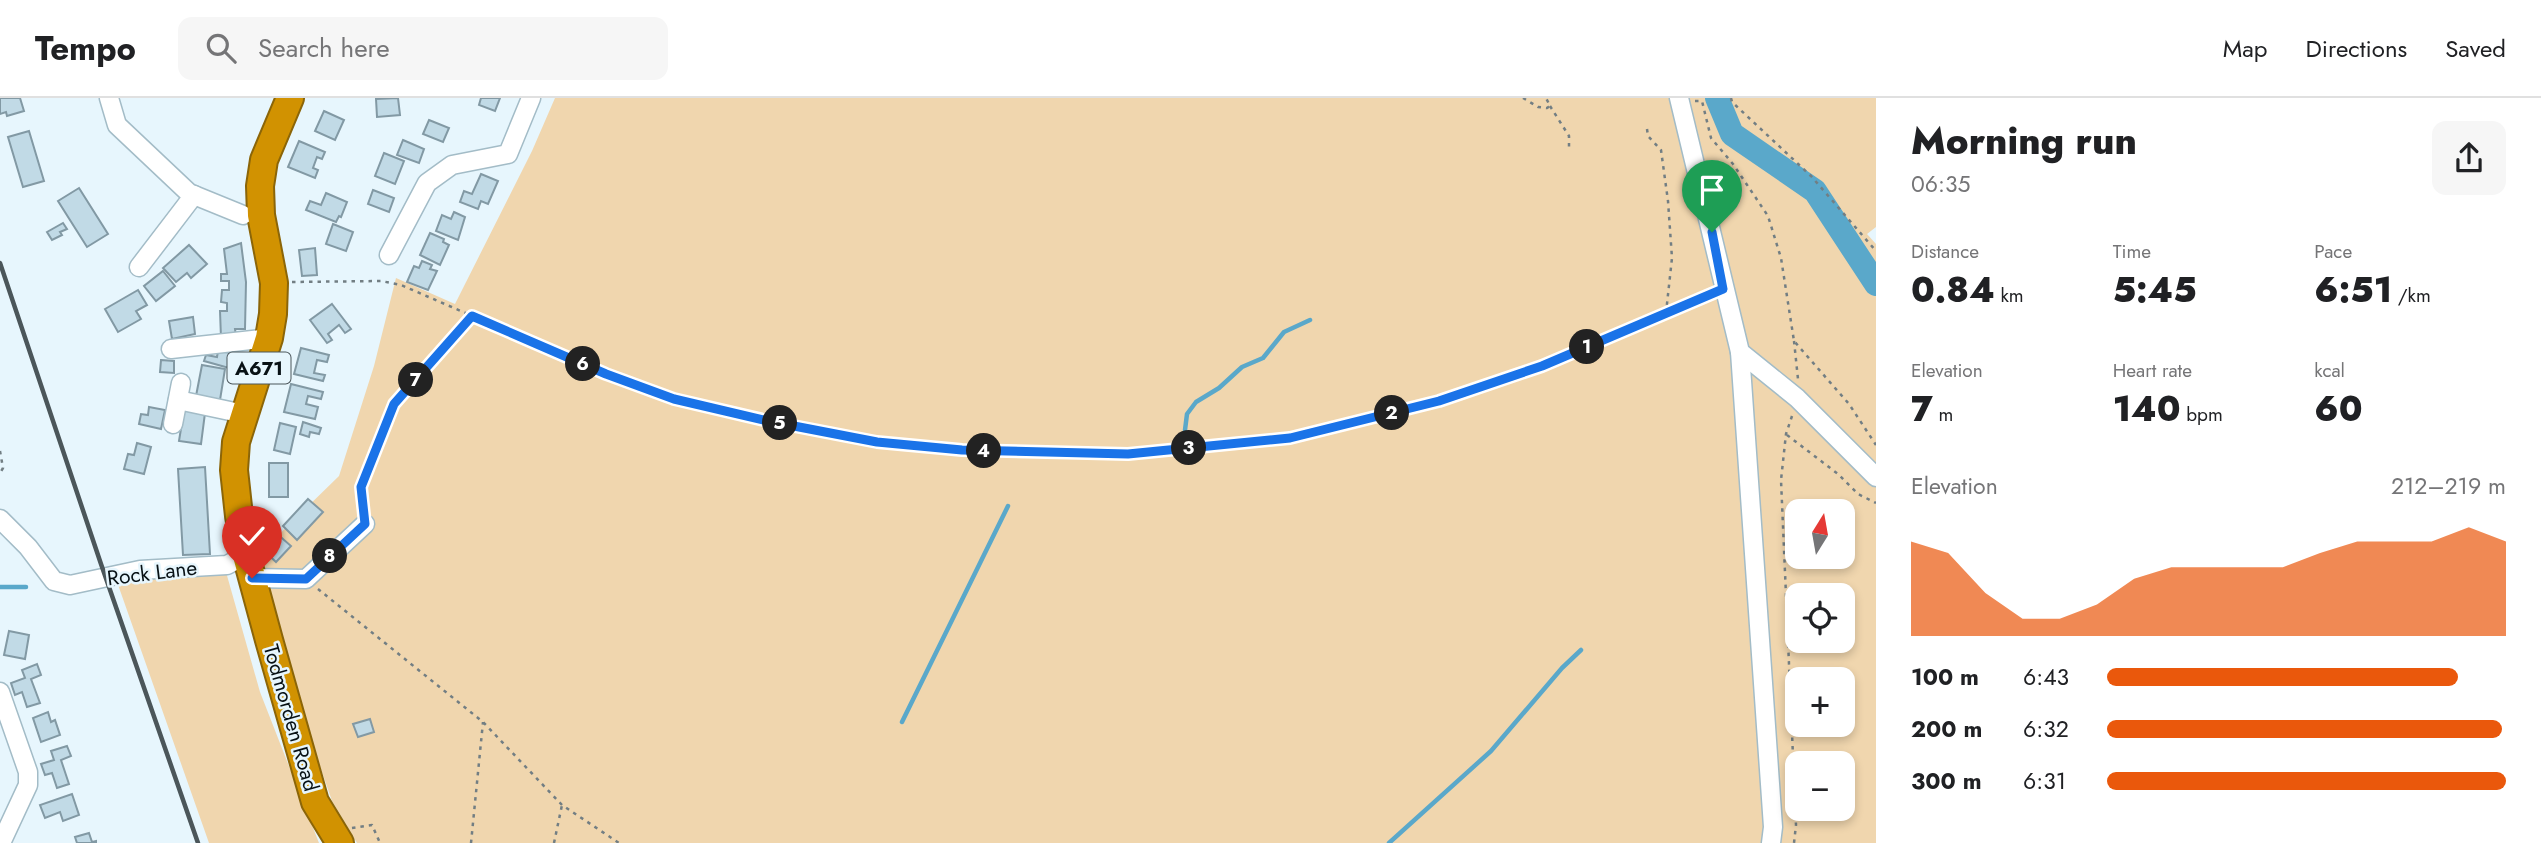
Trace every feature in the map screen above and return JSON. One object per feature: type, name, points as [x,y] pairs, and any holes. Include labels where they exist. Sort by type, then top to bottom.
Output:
[{"type":"highway","name":"Todmorden Road","points":[[290,98],[264,160],[260,186],[261,215],[274,282],[269,338],[236,442],[234,470],[239,516],[249,566],[315,802],[338,835]]},
{"type":"street","points":[[109,98],[117,125],[189,192],[243,215]]},
{"type":"street","points":[[389,255],[427,183],[452,165],[508,154],[531,98]]},
{"type":"street","points":[[1679,100],[1740,352],[1772,813],[1771,843]]},
{"type":"street","points":[[139,267],[194,195]]},
{"type":"street","points":[[171,349],[269,338]]},
{"type":"street","points":[[1740,352],[1797,398],[1876,477]]},
{"type":"street","points":[[173,424],[180,391],[244,414]]},
{"type":"street","name":"Rock Lane","points":[[0,519],[28,547],[54,580],[70,585],[139,569],[227,565],[249,566],[306,579]]},
{"type":"street","points":[[306,579],[365,524]]},
{"type":"street","points":[[0,692],[28,772],[28,785],[1,843]]},
{"type":"path","points":[[1523,98],[1538,107],[1550,106]]},
{"type":"path","points":[[1546,98],[1569,136],[1569,148]]},
{"type":"path","points":[[1731,98],[1811,176],[1876,251]]},
{"type":"path","points":[[1679,100],[1701,99],[1711,138],[1733,164],[1768,215],[1781,258],[1794,341],[1798,367],[1797,398],[1786,434],[1782,480],[1796,825],[1794,843]]},
{"type":"path","points":[[1647,129],[1648,136],[1661,150],[1668,201],[1672,258],[1666,313]]},
{"type":"path","points":[[274,282],[381,281],[401,285],[606,374],[674,399],[768,421],[877,442],[962,450],[1128,454],[1290,438],[1439,401],[1542,366],[1723,289]]},
{"type":"path","points":[[365,524],[361,487],[394,404],[472,316]]},
{"type":"path","points":[[1794,341],[1849,404],[1876,445]]},
{"type":"path","points":[[1786,434],[1838,474],[1858,494],[1876,503]]},
{"type":"path","points":[[0,451],[3,468],[0,473]]},
{"type":"path","points":[[306,579],[483,722],[562,805],[619,843]]},
{"type":"path","points":[[471,843],[483,722]]},
{"type":"path","points":[[554,843],[562,805]]},
{"type":"path","points":[[338,835],[372,825],[380,843]]},
{"type":"shaded area","points":[[555,98],[1876,98],[1876,227],[1867,234],[1876,244],[1876,843],[357,843],[332,801],[304,720],[259,554],[339,476],[374,366],[396,278],[455,304],[532,151]]},
{"type":"shaded area","points":[[226,572],[260,692],[319,843],[209,843],[116,579]]},
{"type":"building","points":[[0,98],[20,98],[24,111],[7,116],[6,112],[0,114]]},
{"type":"building","points":[[398,98],[400,115],[377,117],[376,99]]},
{"type":"building","points":[[481,98],[500,98],[495,111],[479,105]]},
{"type":"building","points":[[324,111],[344,120],[335,140],[315,131]]},
{"type":"building","points":[[429,120],[449,128],[443,142],[423,134]]},
{"type":"building","points":[[29,131],[44,181],[23,187],[8,137]]},
{"type":"building","points":[[403,140],[424,149],[419,163],[397,155]]},
{"type":"building","points":[[299,141],[325,152],[322,159],[317,157],[313,168],[318,170],[315,178],[288,167]]},
{"type":"building","points":[[384,153],[404,161],[395,184],[375,176]]},
{"type":"building","points":[[481,174],[498,181],[488,204],[481,201],[478,209],[460,202],[464,191],[472,194]]},
{"type":"building","points":[[79,188],[108,234],[87,247],[58,201]]},
{"type":"building","points":[[373,190],[394,198],[389,212],[368,204]]},
{"type":"building","points":[[326,193],[347,202],[336,222],[306,210],[310,201],[321,205]]},
{"type":"building","points":[[454,212],[465,217],[458,240],[436,231],[442,215],[451,219]]},
{"type":"building","points":[[63,223],[67,229],[52,240],[47,232]]},
{"type":"building","points":[[333,224],[353,232],[346,251],[326,244]]},
{"type":"building","points":[[430,233],[444,239],[443,242],[449,245],[440,265],[420,255]]},
{"type":"building","points":[[241,243],[246,282],[245,329],[235,329],[236,336],[221,338],[220,311],[227,311],[227,303],[221,302],[222,290],[229,290],[229,281],[221,281],[221,274],[227,274],[224,249]]},
{"type":"building","points":[[189,245],[207,264],[191,278],[187,273],[176,282],[163,268]]},
{"type":"building","points":[[315,248],[317,275],[302,276],[299,250]]},
{"type":"building","points":[[422,261],[432,265],[430,269],[437,271],[428,290],[407,282],[414,266],[419,268]]},
{"type":"building","points":[[163,271],[175,286],[156,301],[144,286]]},
{"type":"building","points":[[138,290],[147,305],[136,311],[141,319],[118,332],[105,309]]},
{"type":"building","points":[[332,304],[351,329],[345,333],[339,325],[328,334],[332,340],[327,343],[310,320]]},
{"type":"building","points":[[193,317],[195,334],[172,339],[169,321]]},
{"type":"building","points":[[301,348],[329,355],[327,362],[317,360],[314,373],[325,375],[323,381],[294,374]]},
{"type":"building","points":[[218,351],[232,353],[229,368],[204,361],[206,355],[217,357]]},
{"type":"building","points":[[161,360],[174,361],[174,373],[160,372]]},
{"type":"building","points":[[202,365],[225,369],[220,400],[196,396]]},
{"type":"building","points":[[291,384],[323,392],[321,399],[308,396],[306,404],[318,407],[315,419],[284,412]]},
{"type":"building","points":[[149,407],[165,410],[161,429],[139,424],[141,414],[148,415]]},
{"type":"building","points":[[184,410],[205,413],[201,444],[179,441]]},
{"type":"building","points":[[303,422],[321,428],[319,434],[310,432],[309,437],[300,434]]},
{"type":"building","points":[[280,423],[296,427],[290,454],[274,450]]},
{"type":"building","points":[[137,443],[151,447],[144,474],[124,469],[128,454],[134,455]]},
{"type":"building","points":[[269,463],[288,463],[288,497],[269,497]]},
{"type":"building","points":[[205,467],[210,554],[183,555],[178,469]]},
{"type":"building","points":[[308,499],[323,512],[297,540],[283,526]]},
{"type":"building","points":[[275,532],[291,546],[276,562],[260,547]]},
{"type":"building","points":[[9,631],[29,635],[25,659],[4,655]]},
{"type":"building","points":[[37,664],[41,675],[31,679],[40,703],[27,707],[22,692],[15,695],[11,683],[25,678],[22,670]]},
{"type":"building","points":[[48,712],[51,722],[55,720],[60,735],[41,742],[33,718]]},
{"type":"building","points":[[370,719],[374,732],[358,737],[353,724]]},
{"type":"building","points":[[67,746],[71,756],[61,760],[69,784],[57,788],[52,773],[45,775],[41,764],[54,760],[51,751]]},
{"type":"building","points":[[72,794],[79,815],[63,821],[60,812],[45,818],[40,805]]},
{"type":"building","points":[[89,833],[92,842],[96,843],[77,843],[75,837]]},
{"type":"waterway","points":[[1717,98],[1732,134],[1815,191],[1876,284]]},
{"type":"waterway","points":[[1185,430],[1187,414],[1196,402],[1219,388],[1242,367],[1263,358],[1284,332],[1310,320]]},
{"type":"waterway","points":[[902,722],[1008,506]]},
{"type":"waterway","points":[[0,587],[26,587]]},
{"type":"waterway","points":[[1389,843],[1491,751],[1562,668],[1581,650]]},
{"type":"railway","points":[[0,263],[198,843]]},
{"type":"route","points":[[252,578],[306,579],[365,524],[361,487],[394,404],[472,316],[606,374],[674,399],[768,421],[877,442],[962,450],[1128,454],[1290,438],[1439,401],[1542,366],[1723,289],[1712,232]]}]
